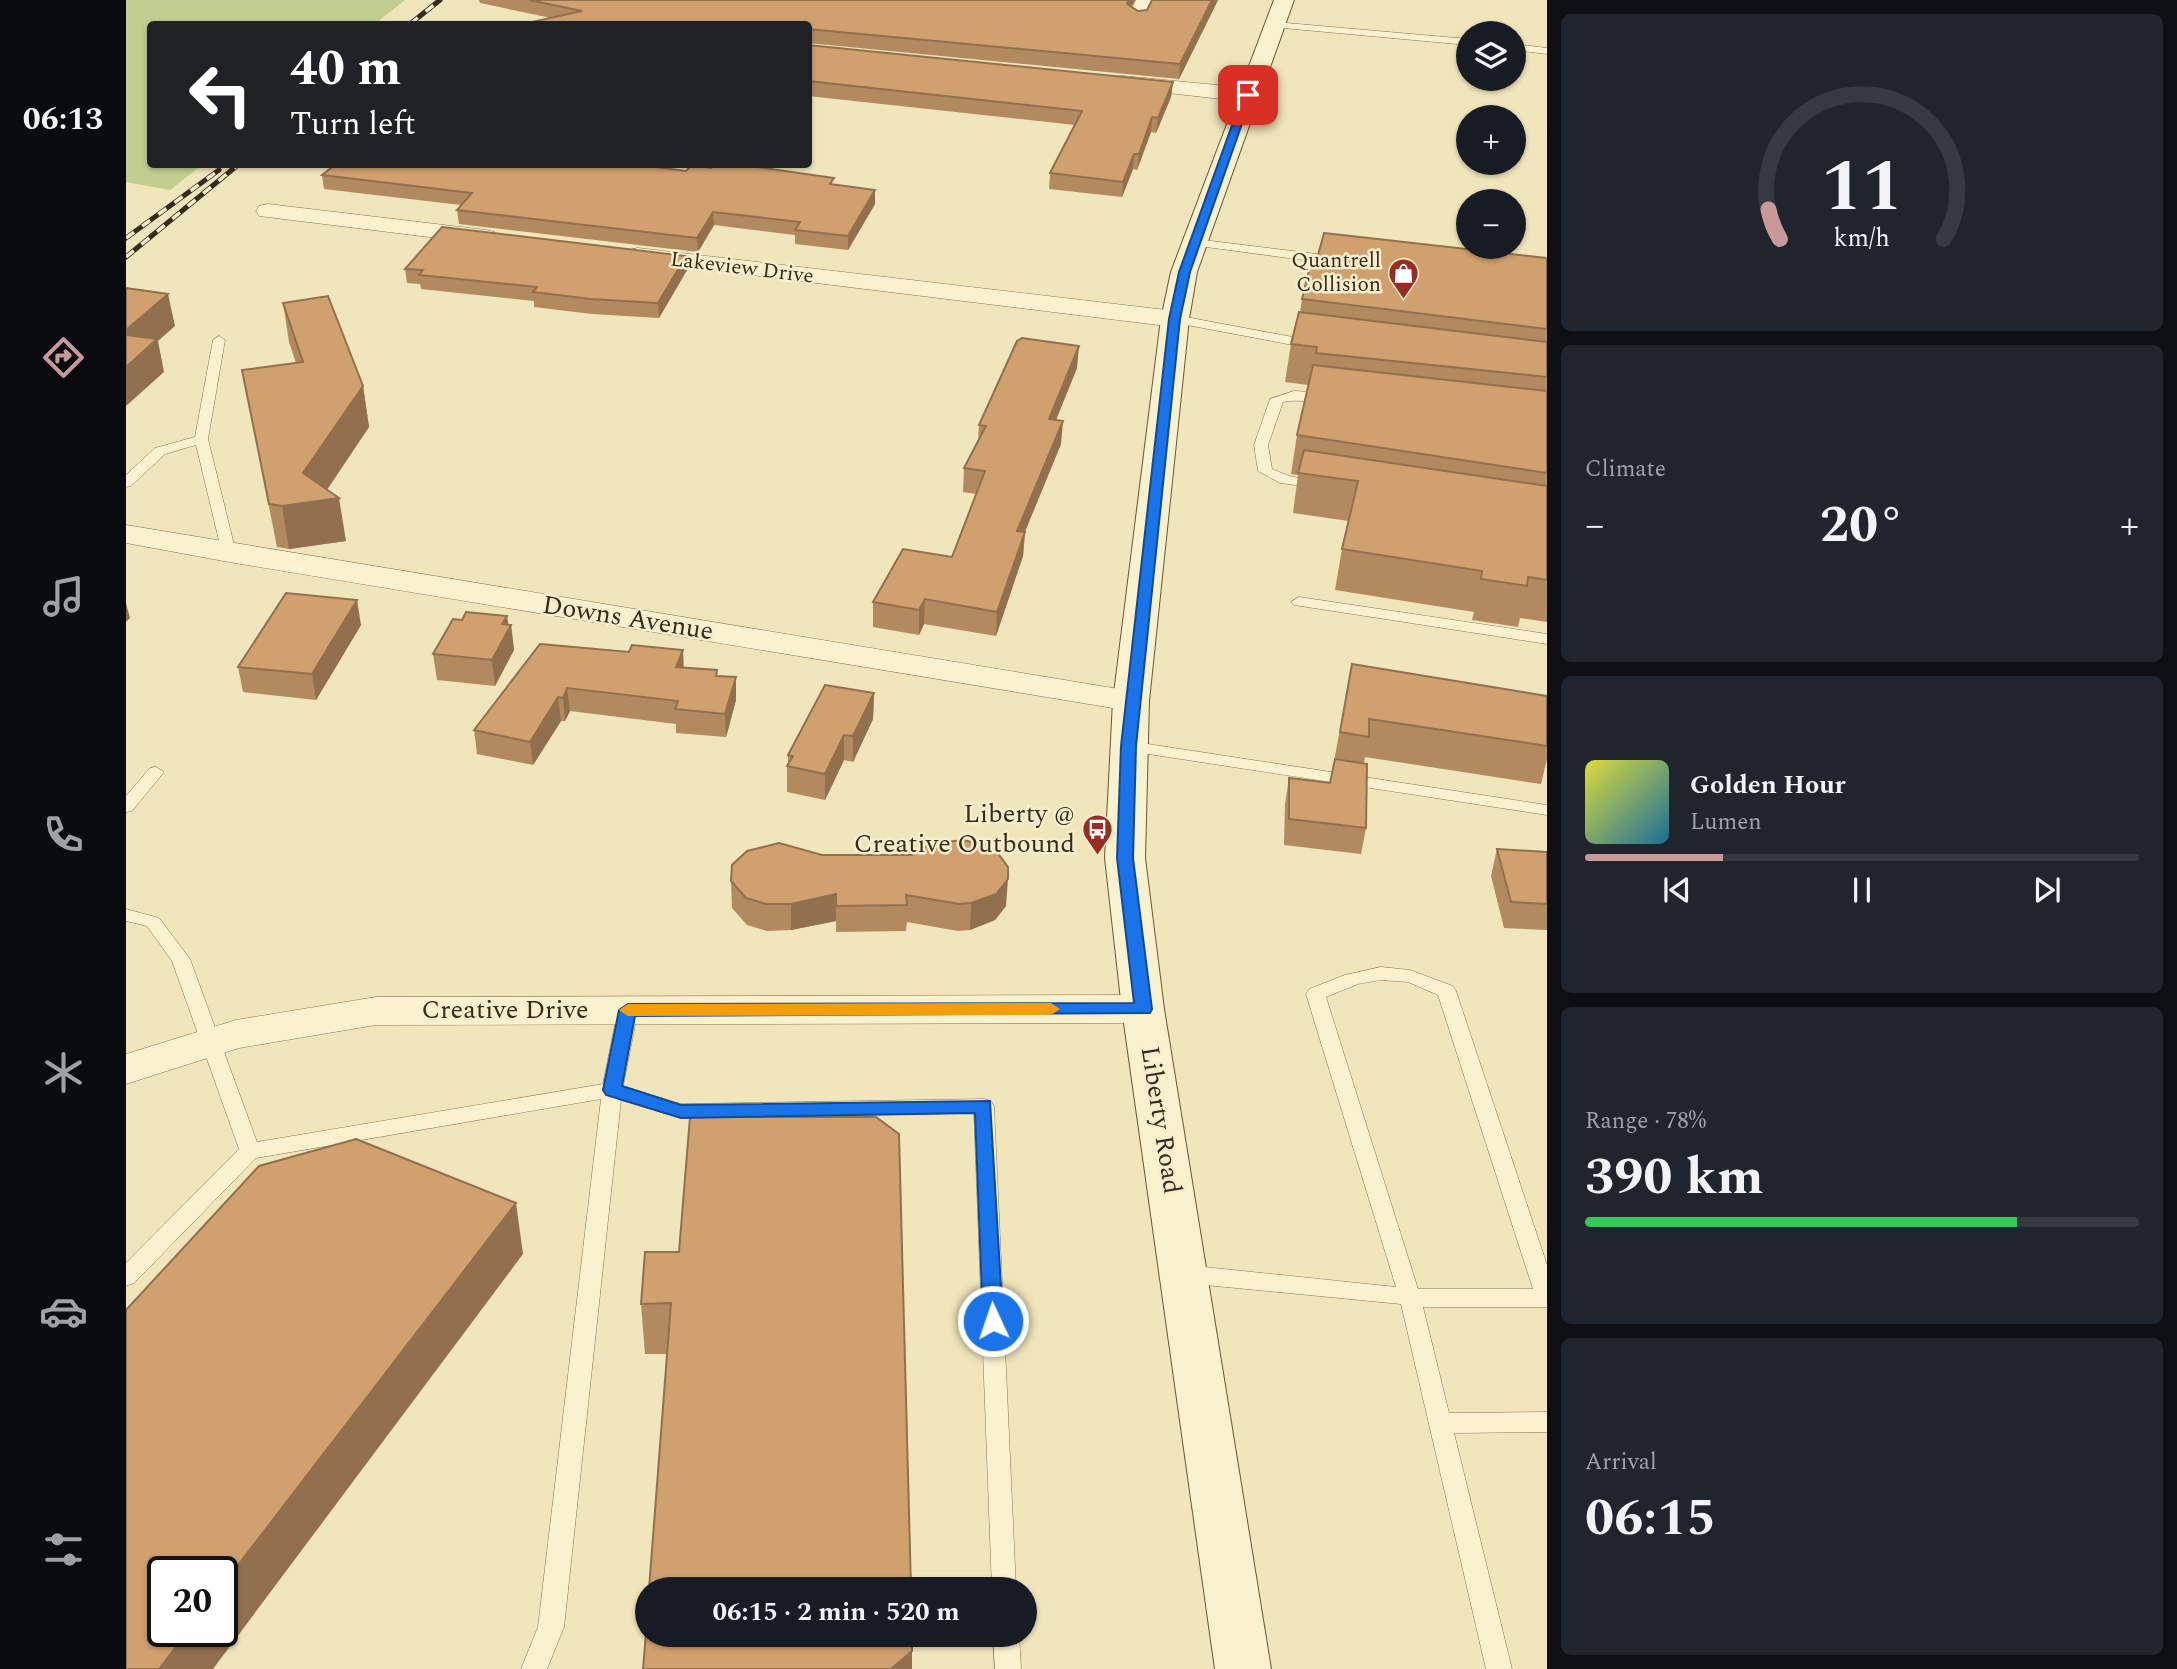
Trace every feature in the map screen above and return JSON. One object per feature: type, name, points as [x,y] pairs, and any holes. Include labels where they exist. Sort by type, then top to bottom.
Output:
[{"type":"main road","name":"Liberty Road","points":[[1243,1669],[1143,1009],[1125,858],[1131,701],[1175,319],[1184,272],[1279,12]]},
{"type":"street","points":[[1097,80],[1248,95]]},
{"type":"street","points":[[268,211],[511,240]]},
{"type":"street","name":"Lakeview Drive","points":[[608,252],[1175,319]]},
{"type":"street","name":"Downs Avenue","points":[[126,534],[1131,701]]},
{"type":"street","name":"Creative Drive","points":[[126,1069],[212,1041],[296,1022],[376,1011],[1143,1009]]},
{"type":"lane","points":[[1279,12],[1456,40]]},
{"type":"lane","points":[[1526,48],[1547,51]]},
{"type":"lane","points":[[1195,243],[1357,263]]},
{"type":"lane","points":[[1175,319],[1326,346]]},
{"type":"lane","points":[[219,340],[201,439],[229,553]]},
{"type":"lane","points":[[1335,489],[1285,480],[1265,471],[1261,445],[1278,399],[1294,395],[1342,398]]},
{"type":"lane","points":[[126,482],[160,451],[201,439]]},
{"type":"lane","points":[[1298,602],[1547,639]]},
{"type":"lane","points":[[1128,746],[1547,810]]},
{"type":"lane","points":[[126,807],[156,772]]},
{"type":"lane","points":[[126,915],[153,922],[181,959],[250,1151]]},
{"type":"lane","points":[[1185,1274],[1410,1297],[1547,1298],[1446,991],[1413,974],[1361,975],[1317,994],[1410,1297],[1499,1669]]},
{"type":"lane","points":[[534,1669],[551,1627],[612,1090],[628,1010]]},
{"type":"lane","points":[[126,1277],[250,1151],[612,1090],[681,1111],[984,1106],[1004,1577]]},
{"type":"lane","points":[[1440,1423],[1547,1422]]},
{"type":"lane","points":[[1006,1647],[1007,1669]]},
{"type":"green space","points":[[126,0],[405,0],[379,21],[147,21],[147,168],[198,168],[170,190],[126,182]]},
{"type":"building","points":[[529,0],[1129,0],[1127,4],[1138,11],[1147,10],[1152,0],[1212,0],[1180,64],[812,29],[812,21],[537,21],[582,11]]},
{"type":"building","points":[[812,45],[1173,82],[1158,118],[1152,117],[1139,154],[1134,154],[1123,182],[1050,173],[1082,111],[812,81]]},
{"type":"building","points":[[331,168],[662,168],[686,171],[688,168],[764,168],[834,178],[830,184],[875,190],[848,236],[795,230],[800,222],[713,212],[697,238],[457,210],[472,193],[322,175]]},
{"type":"building","points":[[442,227],[686,256],[658,303],[533,292],[537,287],[419,275],[423,270],[405,269]]},
{"type":"building","points":[[1324,233],[1456,248],[1456,259],[1526,259],[1526,256],[1547,258],[1547,329],[1302,299],[1312,258],[1317,259]]},
{"type":"building","points":[[126,288],[168,294],[126,330]]},
{"type":"building","points":[[328,296],[363,386],[303,473],[339,498],[282,506],[269,504],[242,370],[303,362],[283,303]]},
{"type":"building","points":[[1299,312],[1547,342],[1547,377],[1316,353],[1317,347],[1291,344]]},
{"type":"building","points":[[126,335],[157,339],[126,367]]},
{"type":"building","points":[[1022,338],[1079,346],[1049,419],[1063,421],[1017,531],[1025,532],[997,612],[925,599],[919,610],[873,602],[903,549],[952,557],[985,471],[964,468],[986,426],[979,425],[1017,341]]},
{"type":"building","points":[[1313,365],[1547,391],[1547,473],[1297,435]]},
{"type":"building","points":[[1304,450],[1547,486],[1547,580],[1528,577],[1527,586],[1481,579],[1482,571],[1342,549],[1358,481],[1298,473]]},
{"type":"building","points":[[286,593],[357,600],[312,674],[238,667]]},
{"type":"building","points":[[466,612],[507,616],[502,624],[511,625],[492,660],[433,654],[453,619],[462,620]]},
{"type":"building","points":[[540,644],[629,652],[632,645],[683,650],[676,667],[717,670],[716,676],[736,677],[725,714],[675,709],[678,701],[567,688],[563,698],[558,697],[530,742],[474,730]]},
{"type":"building","points":[[1352,664],[1547,696],[1547,746],[1369,719],[1369,737],[1340,732]]},
{"type":"building","points":[[825,685],[874,693],[853,736],[844,735],[825,774],[787,766],[793,756],[788,755]]},
{"type":"building","points":[[1335,759],[1367,764],[1366,828],[1289,819],[1289,778],[1330,783]]},
{"type":"building","points":[[963,840],[985,845],[997,852],[1008,867],[1008,879],[996,894],[971,903],[959,904],[906,895],[907,905],[836,906],[836,894],[791,904],[766,904],[746,898],[731,881],[732,865],[747,851],[779,843],[822,855],[912,855],[930,844]]},
{"type":"building","points":[[1497,849],[1547,852],[1547,904],[1511,902]]},
{"type":"building","points":[[690,1117],[876,1117],[899,1134],[911,1577],[650,1577],[671,1303],[641,1304],[645,1252],[679,1252]]},
{"type":"building","points":[[356,1139],[516,1203],[238,1565],[238,1556],[147,1556],[147,1647],[176,1647],[159,1669],[126,1669],[126,1310],[259,1166]]},
{"type":"building","points":[[645,1647],[912,1647],[912,1651],[891,1669],[643,1669]]},
{"type":"railway","points":[[414,21],[440,0]]},
{"type":"railway","points":[[126,257],[234,168]]},
{"type":"railway","points":[[126,238],[219,170]]},
{"type":"slow traffic","points":[[628,1010],[1051,1009]]},
{"type":"place","name":"Quantrell Collision","points":[[1404,300]]},
{"type":"place","name":"Liberty @ Creative Outbound","points":[[1098,856]]},
{"type":"route","points":[[993,1321],[984,1106],[681,1111],[612,1090],[628,1010],[1143,1009],[1125,858],[1131,701],[1175,319],[1184,272],[1248,95]]}]
